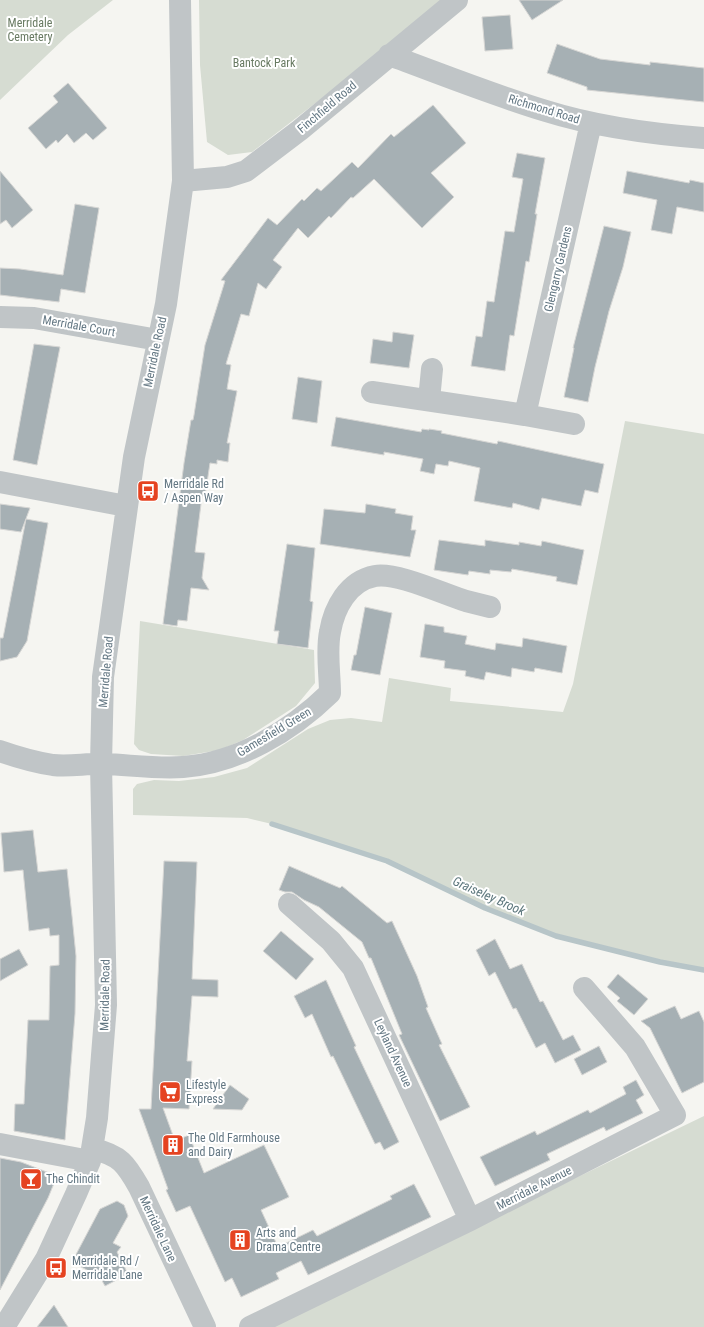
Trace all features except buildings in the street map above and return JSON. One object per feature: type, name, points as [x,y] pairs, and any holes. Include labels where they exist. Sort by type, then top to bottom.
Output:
[{"type":"street","name":"Merridale Road","points":[[4,1327],[46,1259],[92,1155],[103,1063],[106,1005],[101,764],[103,677],[126,506],[134,457],[166,304],[183,181],[180,0]]},
{"type":"street","name":"Finchfield Road","points":[[183,181],[227,177],[246,171],[300,130],[457,0]]},
{"type":"street","name":"Richmond Road","points":[[389,56],[546,112],[591,123],[640,132],[704,138]]},
{"type":"street","name":"Glengarry Gardens","points":[[525,415],[591,123]]},
{"type":"street","name":"Merridale Court","points":[[0,317],[34,318],[158,340]]},
{"type":"street","points":[[428,400],[432,369]]},
{"type":"street","points":[[372,392],[525,415],[574,424]]},
{"type":"street","points":[[0,482],[126,506]]},
{"type":"street","name":"Gamesfield Green","points":[[0,751],[54,765],[101,764],[183,767],[217,762],[235,756],[256,746],[313,710],[330,694],[330,633],[334,616],[341,600],[352,587],[362,580],[375,576],[398,578],[467,602],[490,607]]},
{"type":"street","name":"Leyland Avenue","points":[[290,904],[331,941],[353,968],[470,1220]]},
{"type":"street","name":"Merridale Avenue","points":[[250,1327],[470,1220],[676,1115],[635,1047],[584,988]]},
{"type":"street","name":"Merridale Lane","points":[[0,1144],[92,1155],[110,1153],[126,1166],[139,1188],[205,1327]]},
{"type":"green space","name":"Merridale Cemetery","points":[[0,0],[113,0],[68,35],[0,100]]},
{"type":"green space","name":"Bantock Park","points":[[199,0],[449,0],[252,152],[228,155],[207,142],[200,65]]},
{"type":"green space","points":[[625,421],[704,434],[704,970],[660,962],[556,936],[485,908],[387,861],[272,824],[247,818],[133,815],[133,789],[137,784],[154,780],[179,781],[214,777],[247,768],[308,729],[330,720],[351,718],[382,722],[389,678],[451,688],[450,701],[563,712],[573,684]]},
{"type":"green space","points":[[140,621],[314,650],[315,683],[296,706],[243,740],[220,750],[183,756],[151,754],[139,750],[134,744]]},
{"type":"green space","points":[[704,1116],[704,1327],[274,1327],[274,1324]]},
{"type":"waterway","name":"Graiseley Brook","points":[[272,824],[387,861],[485,908],[556,936],[660,962],[704,970]]},
{"type":"place","name":"Merridale Rd / Aspen Way","points":[[148,491]]},
{"type":"place","name":"Lifestyle Express","points":[[170,1092]]},
{"type":"place","name":"The Old Farmhouse and Dairy","points":[[173,1145]]},
{"type":"place","name":"The Chindit","points":[[31,1179]]},
{"type":"place","name":"Arts and Drama Centre","points":[[240,1240]]},
{"type":"place","name":"Merridale Rd / Merridale Lane","points":[[56,1268]]}]
